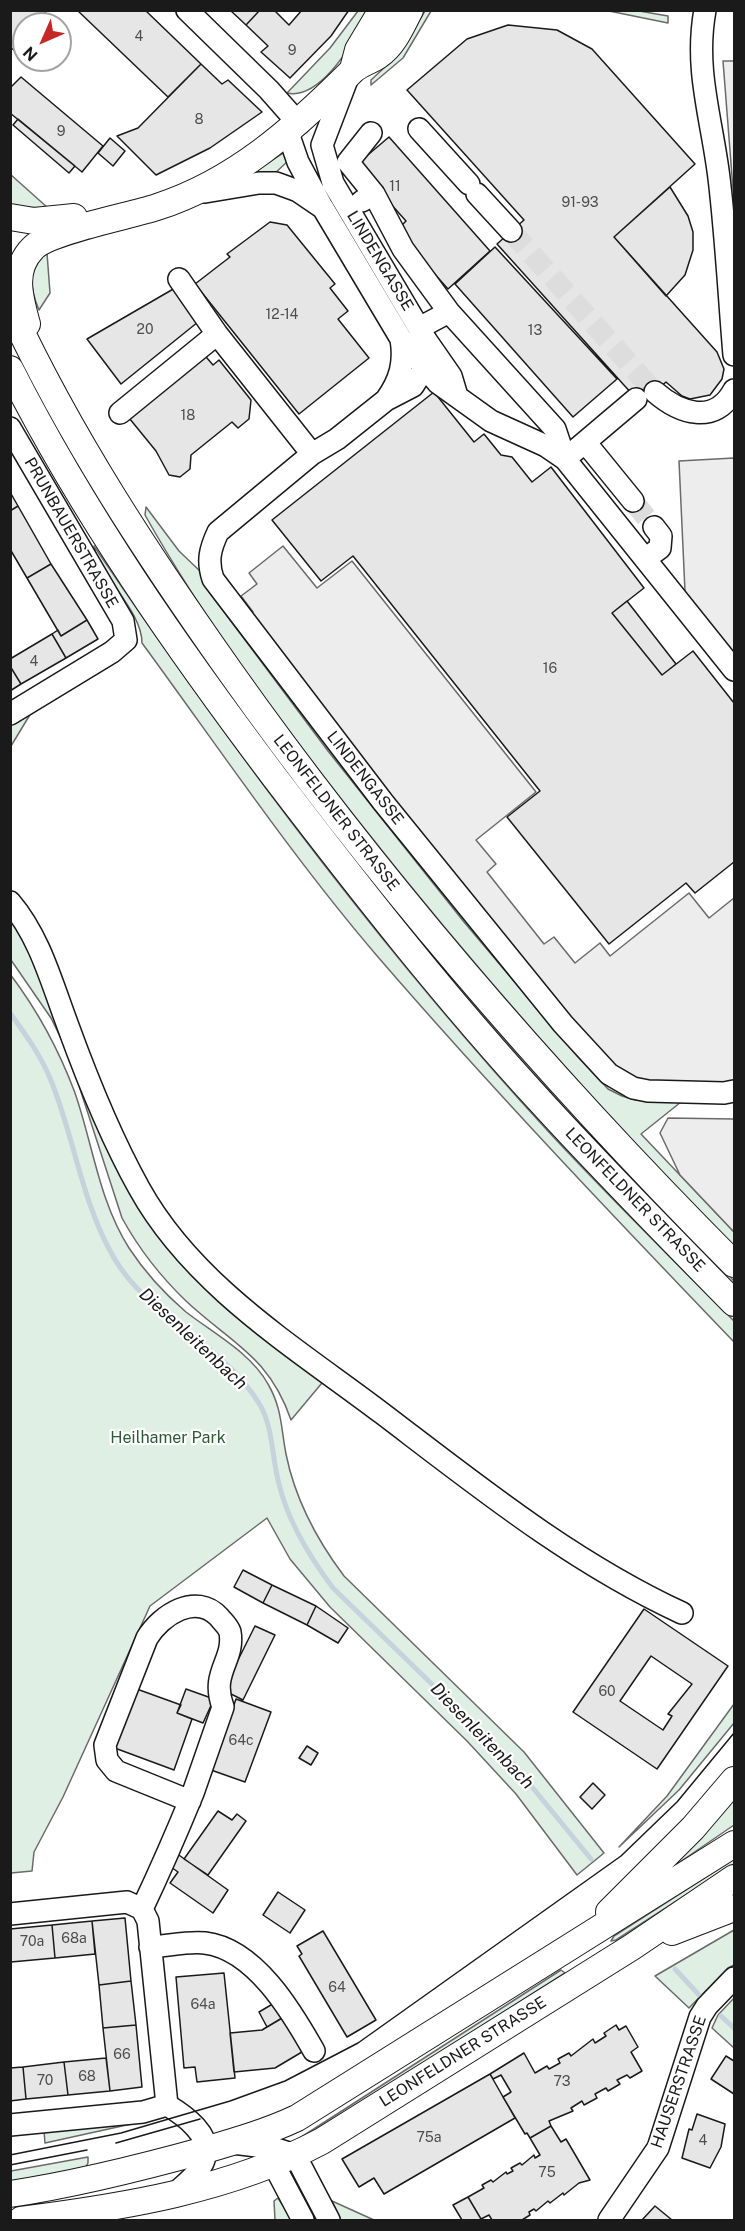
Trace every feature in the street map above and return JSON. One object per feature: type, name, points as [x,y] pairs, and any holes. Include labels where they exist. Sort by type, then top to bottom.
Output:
[{"type":"main road","points":[[351,72],[358,50],[382,10]]},
{"type":"main road","points":[[41,374],[18,291],[23,262],[40,241],[186,196],[247,162],[293,128],[351,72],[386,50],[410,10]]},
{"type":"main road","points":[[10,217],[34,221],[119,217]]},
{"type":"main road","name":"LEONFELDNER STRASSE","points":[[10,308],[41,374],[73,433],[134,532],[261,716],[422,921],[528,1045],[638,1166],[735,1264]]},
{"type":"main road","name":"LEONFELDNER STRASSE","points":[[10,369],[42,431],[115,554],[243,734],[331,851],[410,951],[539,1100],[735,1303]]},
{"type":"main road","points":[[590,1933],[693,1828],[735,1780]]},
{"type":"main road","name":"LEONFELDNER STRASSE","points":[[10,2194],[105,2177],[218,2146],[286,2123],[346,2089],[590,1933],[735,1844]]},
{"type":"main road","name":"LEONFELDNER STRASSE","points":[[21,2220],[81,2212],[176,2193],[281,2156],[332,2135],[632,1947],[735,1878]]},
{"type":"main road","points":[[632,1947],[735,1908]]},
{"type":"street","name":"LINDENGASSE","points":[[187,10],[269,90],[333,183],[423,334],[451,376],[457,396]]},
{"type":"street","points":[[705,10],[700,39],[700,62],[719,177],[735,355]]},
{"type":"street","name":"LINDENGASSE","points":[[333,183],[322,145],[351,72]]},
{"type":"street","name":"LINDENGASSE","points":[[293,128],[298,162],[401,339],[438,383],[491,421],[546,446],[565,459],[735,670]]},
{"type":"street","points":[[420,129],[511,231]]},
{"type":"street","points":[[371,133],[348,162],[374,194],[403,249],[448,312],[555,429],[565,459],[645,396],[681,411],[699,413],[720,406],[735,390]]},
{"type":"street","name":"LINDENGASSE","points":[[186,196],[259,183],[276,183],[298,191],[323,208]]},
{"type":"street","points":[[348,209],[374,194]]},
{"type":"street","points":[[179,279],[217,334],[312,453]]},
{"type":"street","points":[[425,367],[423,334],[448,312]]},
{"type":"street","points":[[120,413],[217,334]]},
{"type":"street","name":"LINDENGASSE","points":[[386,400],[400,373],[404,357],[401,339]]},
{"type":"street","name":"LINDENGASSE","points":[[425,367],[413,386],[386,400],[337,439],[312,453],[218,532],[211,547],[209,566],[224,596],[443,876],[563,1024],[609,1074],[633,1088],[648,1091],[724,1094],[735,1091]]},
{"type":"street","name":"PRUNBAUERSTRASSE","points":[[10,428],[123,621],[126,639],[112,652],[10,714]]},
{"type":"street","points":[[585,442],[633,501]]},
{"type":"street","points":[[645,560],[660,548],[661,536],[654,527]]},
{"type":"street","points":[[10,902],[39,949],[90,1086],[129,1169],[158,1218],[199,1267],[244,1309],[507,1508],[597,1570],[682,1613]]},
{"type":"street","points":[[142,1909],[190,1801],[223,1707],[218,1694],[219,1680],[231,1646],[229,1628],[213,1610],[197,1606],[179,1609],[156,1623],[147,1638],[105,1745],[107,1760],[116,1771],[190,1801]]},
{"type":"street","points":[[10,1914],[127,1902],[142,1909],[147,1921],[167,2105],[218,2146],[281,2156],[329,2220]]},
{"type":"street","points":[[150,1947],[206,1943],[223,1949],[248,1964],[273,1988],[314,2051]]},
{"type":"street","name":"HAUSERSTRASSE","points":[[609,2220],[658,2148],[700,2017],[707,2006],[735,1978]]},
{"type":"street","points":[[10,2125],[143,2112],[167,2105]]},
{"type":"street","points":[[286,2123],[281,2156],[303,2220]]},
{"type":"street","points":[[176,2193],[197,2173],[205,2159],[218,2146]]},
{"type":"green space","points":[[358,11],[372,11],[337,64],[313,87],[300,93],[287,93],[330,48]]},
{"type":"green space","points":[[425,11],[431,11],[403,58],[371,85],[371,80],[398,55]]},
{"type":"green space","points":[[609,11],[639,11],[668,16],[668,23]]},
{"type":"green space","points":[[283,153],[288,161],[273,175],[249,175]]},
{"type":"green space","points":[[10,174],[48,208],[11,207]]},
{"type":"green space","points":[[47,253],[50,293],[39,310],[32,279],[36,265]]},
{"type":"green space","points":[[66,441],[97,493],[635,1179],[734,1281],[734,1287],[573,1117],[420,941],[346,851],[206,664],[139,568],[62,444]]},
{"type":"green space","points":[[146,507],[179,551],[202,573],[210,593],[328,751],[464,922],[578,1057],[608,1089],[622,1096],[636,1100],[681,1102],[641,1134],[734,1232],[734,1247],[635,1144],[539,1038],[356,818],[299,745],[218,632],[168,555],[145,515]]},
{"type":"green space","points":[[94,546],[254,772],[367,919],[425,991],[547,1130],[734,1321],[734,1342],[509,1104],[378,957],[316,881],[142,643],[135,618],[97,557]]},
{"type":"green space","points":[[31,713],[11,746],[11,725]]},
{"type":"green space","points":[[10,909],[136,1192],[327,1377],[291,1420],[272,1380],[248,1353],[176,1292],[143,1251],[122,1218],[69,1055],[51,1018],[11,960]]},
{"type":"green space","name":"Heilhamer Park","points":[[10,974],[39,1017],[62,1061],[75,1093],[103,1192],[129,1248],[170,1298],[242,1353],[261,1373],[276,1401],[290,1471],[301,1503],[316,1533],[344,1576],[524,1752],[604,1853],[577,1875],[516,1794],[467,1741],[330,1607],[290,1559],[267,1518],[150,1606],[63,1797],[34,1852],[32,1871],[11,1873]]},
{"type":"green space","points":[[734,1704],[734,1723],[679,1790],[619,1847],[667,1796]]},
{"type":"green space","points":[[734,1794],[734,1825],[661,1875]]},
{"type":"green space","points":[[734,1859],[734,1864],[616,1940],[611,1941],[614,1936]]},
{"type":"green space","points":[[734,1930],[734,1965],[728,1968],[689,2008],[655,1976]]},
{"type":"green space","points":[[561,1970],[565,1973],[295,2145],[292,2143]]},
{"type":"green space","points":[[734,1998],[734,2048],[712,2028],[718,2015]]},
{"type":"green space","points":[[154,2119],[45,2143],[44,2131]]},
{"type":"green space","points":[[88,2157],[84,2170],[11,2183],[11,2171]]},
{"type":"green space","points":[[278,2198],[292,2220],[275,2220],[274,2201]]},
{"type":"green space","points":[[332,2201],[374,2220],[341,2220]]},
{"type":"shaded area","points":[[723,61],[734,61],[734,202]]},
{"type":"shaded area","points":[[734,458],[734,678],[686,613],[679,461]]},
{"type":"shaded area","points":[[283,546],[317,588],[352,561],[536,792],[476,840],[496,864],[487,872],[544,944],[554,937],[575,963],[600,943],[610,956],[689,893],[709,918],[734,898],[734,1083],[650,1084],[615,1070],[581,1038],[247,617],[253,612],[241,596],[257,584],[249,573]]},
{"type":"shaded area","points":[[668,1118],[734,1119],[734,1232],[680,1175],[660,1133]]},
{"type":"building","points":[[10,10],[46,10],[45,12],[12,12],[12,49],[10,47]]},
{"type":"building","points":[[77,10],[145,10],[201,64],[168,97]]},
{"type":"building","points":[[230,10],[260,10],[246,25]]},
{"type":"building","points":[[260,10],[274,10],[289,25],[302,10],[349,10],[331,36],[290,78],[261,52],[268,46],[246,25]]},
{"type":"building","points":[[508,25],[557,30],[592,49],[695,164],[614,237],[717,352],[724,369],[722,379],[710,395],[690,399],[682,396],[666,382],[641,404],[497,244],[524,220],[407,90],[467,39]]},
{"type":"building","points":[[201,64],[222,84],[228,80],[262,112],[210,148],[156,175],[117,136],[138,128]]},
{"type":"building","points":[[21,77],[103,146],[82,172],[10,113],[10,88]]},
{"type":"building","points":[[18,119],[75,166],[69,173],[13,125]]},
{"type":"building","points":[[389,137],[490,251],[448,289],[400,235],[405,231],[401,226],[406,221],[356,165]]},
{"type":"building","points":[[110,138],[125,151],[113,166],[98,153]]},
{"type":"building","points":[[670,187],[688,216],[693,232],[693,250],[685,275],[666,296],[614,237]]},
{"type":"building","points":[[270,222],[287,225],[335,284],[330,288],[348,311],[338,319],[369,358],[299,414],[195,284],[230,257],[227,254]]},
{"type":"building","points":[[495,247],[617,379],[573,417],[455,284]]},
{"type":"building","points":[[175,288],[198,322],[121,384],[87,339]]},
{"type":"building","points":[[201,351],[213,365],[219,360],[251,400],[249,419],[238,428],[232,422],[191,455],[190,469],[180,477],[169,475],[156,451],[125,413]]},
{"type":"building","points":[[434,392],[474,442],[484,434],[501,455],[512,457],[532,482],[551,467],[644,588],[612,613],[662,675],[693,651],[734,703],[734,862],[695,893],[686,883],[609,944],[507,817],[540,791],[353,556],[321,581],[272,520]]},
{"type":"building","points":[[10,492],[18,506],[10,511]]},
{"type":"building","points":[[18,506],[51,564],[27,578],[10,549],[10,511]]},
{"type":"building","points":[[51,564],[87,620],[61,636],[27,578]]},
{"type":"building","points":[[627,601],[676,664],[662,675],[612,613]]},
{"type":"building","points":[[87,620],[98,639],[66,658],[52,634],[58,630],[61,636]]},
{"type":"building","points":[[52,634],[66,658],[21,684],[10,666],[10,659]]},
{"type":"building","points":[[10,666],[21,684],[10,691]]},
{"type":"building","points":[[243,1570],[272,1585],[263,1603],[234,1587]]},
{"type":"building","points":[[272,1585],[316,1606],[307,1625],[263,1603]]},
{"type":"building","points":[[316,1606],[348,1628],[338,1643],[307,1625]]},
{"type":"building","points":[[644,1609],[728,1666],[657,1769],[573,1712]],"holes":[[[651,1656],[692,1684],[668,1714],[672,1716],[663,1730],[620,1701]]]},
{"type":"building","points":[[255,1626],[275,1635],[243,1700],[223,1690]]},
{"type":"building","points":[[134,1688],[181,1705],[177,1713],[192,1719],[174,1770],[112,1747]]},
{"type":"building","points":[[186,1689],[214,1699],[203,1723],[177,1713]]},
{"type":"building","points":[[236,1699],[271,1712],[245,1782],[211,1770]]},
{"type":"building","points":[[307,1746],[318,1753],[311,1765],[299,1758]]},
{"type":"building","points":[[593,1783],[605,1795],[592,1809],[580,1797]]},
{"type":"building","points":[[218,1811],[232,1820],[237,1814],[246,1821],[208,1875],[184,1859]]},
{"type":"building","points":[[176,1853],[228,1890],[213,1913],[170,1883],[178,1872],[168,1865]]},
{"type":"building","points":[[278,1892],[305,1910],[290,1933],[263,1915]]},
{"type":"building","points":[[125,1918],[131,1981],[99,1985],[92,1921]]},
{"type":"building","points":[[92,1921],[95,1954],[55,1958],[52,1925]]},
{"type":"building","points":[[52,1925],[55,1958],[11,1962],[10,1929]]},
{"type":"building","points":[[323,1931],[376,2020],[347,2037],[299,1956],[302,1954],[297,1946]]},
{"type":"building","points":[[224,1973],[235,2078],[197,2082],[195,2067],[184,2068],[176,1977]]},
{"type":"building","points":[[131,1981],[136,2025],[103,2028],[99,1985]]},
{"type":"building","points":[[276,2002],[284,2017],[267,2027],[259,2012]]},
{"type":"building","points":[[287,2015],[307,2049],[275,2068],[234,2072],[230,2033],[262,2030]]},
{"type":"building","points":[[136,2025],[142,2087],[110,2091],[103,2028]]},
{"type":"building","points":[[616,2025],[619,2030],[626,2026],[638,2047],[631,2052],[642,2071],[630,2078],[627,2075],[617,2080],[620,2084],[608,2091],[606,2088],[595,2094],[597,2098],[584,2105],[582,2101],[571,2108],[573,2111],[549,2121],[551,2126],[530,2138],[527,2133],[525,2134],[503,2097],[511,2092],[501,2075],[493,2079],[490,2074],[524,2053],[535,2073],[547,2066],[549,2069],[560,2063],[558,2059],[569,2053],[571,2056],[593,2039],[595,2043],[606,2036],[604,2033]]},
{"type":"building","points":[[726,2056],[734,2061],[734,2094],[711,2079]]},
{"type":"building","points":[[106,2058],[110,2091],[68,2095],[64,2062]]},
{"type":"building","points":[[64,2062],[68,2095],[26,2099],[23,2067]]},
{"type":"building","points":[[23,2067],[26,2099],[10,2101],[10,2068]]},
{"type":"building","points":[[490,2074],[515,2118],[384,2194],[374,2178],[359,2187],[342,2159]]},
{"type":"building","points":[[697,2114],[725,2124],[721,2147],[710,2168],[682,2158],[689,2129],[692,2130]]},
{"type":"building","points":[[551,2126],[561,2142],[566,2139],[590,2180],[579,2183],[564,2195],[563,2193],[550,2203],[548,2201],[536,2211],[534,2209],[522,2220],[492,2220],[489,2215],[481,2219],[468,2197],[484,2188],[482,2185],[491,2180],[493,2182],[506,2172],[507,2174],[513,2171],[511,2168],[520,2163],[522,2165],[534,2155],[535,2158],[540,2155],[530,2138]]},
{"type":"building","points":[[468,2197],[482,2220],[462,2220],[453,2205]]},
{"type":"building","points":[[655,2206],[672,2220],[642,2220]]},
{"type":"waterway","name":"Diesenleitenbach","points":[[10,1013],[48,1073],[60,1105],[86,1194],[114,1258],[147,1298],[227,1365],[260,1405],[272,1443],[283,1498],[300,1538],[316,1564],[333,1588],[510,1760],[591,1859]]},
{"type":"waterway","name":"Diesenleitenbach","points":[[675,1969],[700,1996]]},
{"type":"waterway","points":[[721,2016],[734,2028]]},
{"type":"tunnel","points":[[511,231],[651,388]]},
{"type":"tunnel","points":[[633,501],[654,527]]},
{"type":"tram line","points":[[10,2155],[121,2133],[230,2101],[285,2081],[358,2043],[621,1856],[677,1802],[734,1733]]},
{"type":"tram line","points":[[116,2143],[200,2119]]},
{"type":"tram line","points":[[10,2165],[87,2150]]}]
